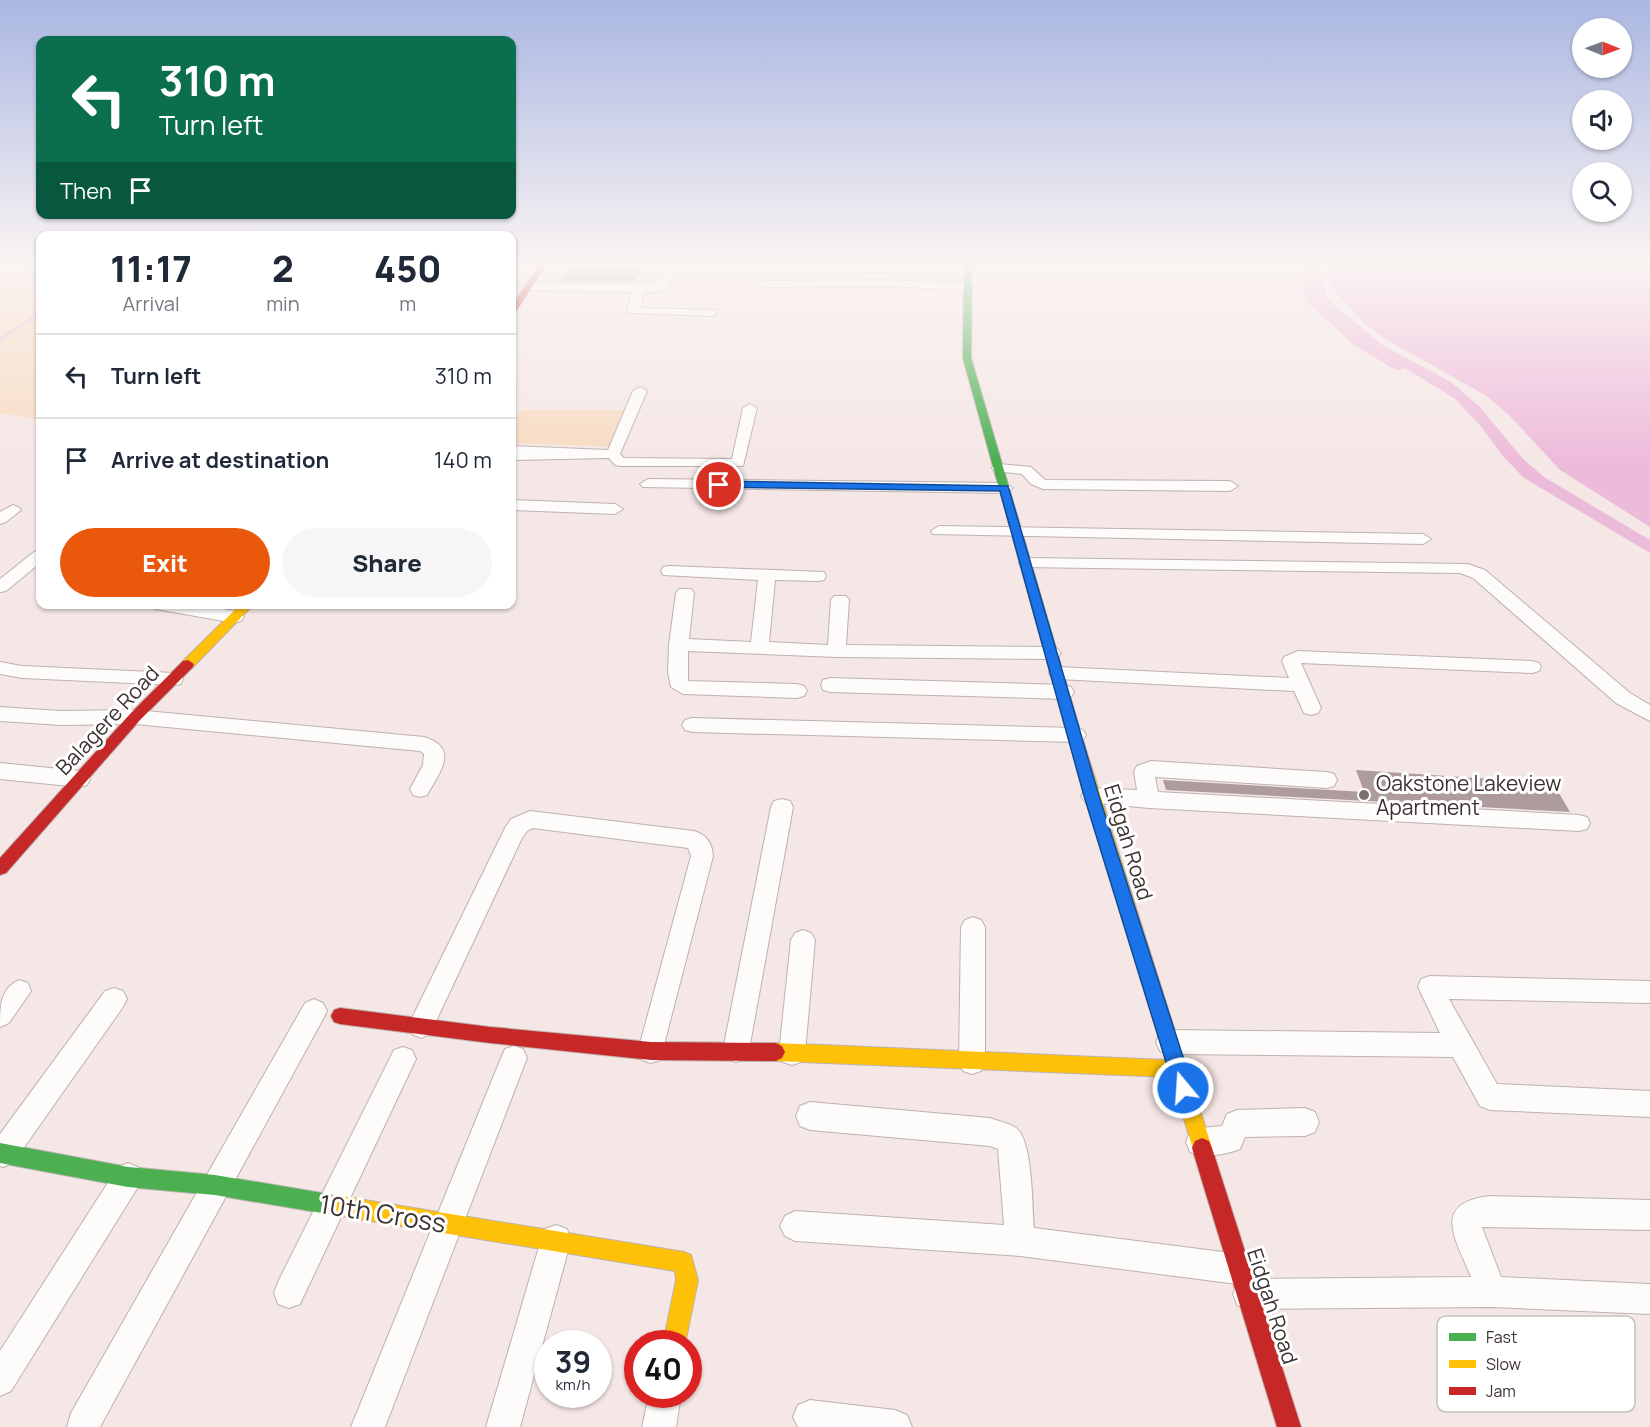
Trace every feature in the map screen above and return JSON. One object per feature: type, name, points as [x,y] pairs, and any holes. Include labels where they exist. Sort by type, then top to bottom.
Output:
[{"type":"street","name":"Eidgah Road","points":[[967,330],[967,358],[1092,796],[1289,1427]]},
{"type":"street","points":[[613,454],[640,391]]},
{"type":"street","points":[[516,450],[613,454],[620,462],[735,464],[738,463],[750,408]]},
{"type":"street","points":[[516,456],[558,456],[571,453]]},
{"type":"street","points":[[999,468],[1026,470],[1036,481],[1043,484],[1230,486]]},
{"type":"street","points":[[648,484],[1005,488]]},
{"type":"street","points":[[516,505],[615,508]]},
{"type":"street","points":[[939,531],[1423,539]]},
{"type":"street","points":[[0,587],[36,558]]},
{"type":"street","points":[[1026,563],[1462,568],[1479,574],[1623,698],[1650,714]]},
{"type":"street","points":[[669,571],[818,576]]},
{"type":"street","points":[[759,648],[767,575]]},
{"type":"street","points":[[685,593],[677,672],[678,682],[683,687],[797,691]]},
{"type":"street","points":[[837,651],[840,600]]},
{"type":"street","points":[[215,609],[242,611]]},
{"type":"street","name":"Balagere Road","points":[[0,869],[135,717],[242,611]]},
{"type":"street","points":[[678,645],[837,651],[1052,653]]},
{"type":"street","points":[[1311,708],[1291,662],[1298,657],[1532,667]]},
{"type":"street","points":[[0,668],[22,672],[174,679]]},
{"type":"street","points":[[1058,673],[1301,685]]},
{"type":"street","points":[[830,685],[1064,692]]},
{"type":"street","points":[[0,714],[61,718],[135,717],[424,744],[435,751],[433,765],[420,789]]},
{"type":"street","points":[[692,725],[1076,735]]},
{"type":"street","points":[[1149,800],[1144,771],[1151,769],[1327,780]]},
{"type":"street","points":[[0,771],[80,779]]},
{"type":"street","points":[[1092,796],[1579,824]]},
{"type":"street","points":[[736,1050],[782,807]]},
{"type":"street","points":[[421,1026],[513,834],[519,825],[530,819],[694,840],[701,847],[702,856],[651,1051]]},
{"type":"street","points":[[972,1062],[973,927]]},
{"type":"street","points":[[792,1053],[803,940]]},
{"type":"street","points":[[1650,992],[1430,987],[1490,1097],[1650,1104]]},
{"type":"street","points":[[0,1015],[19,991]]},
{"type":"street","points":[[1,1153],[114,999]]},
{"type":"street","points":[[83,1425],[215,1185],[327,1013],[421,1026],[651,1051],[736,1050],[972,1062],[1178,1069]]},
{"type":"street","points":[[1169,1042],[1460,1044]]},
{"type":"street","points":[[368,1427],[514,1058]]},
{"type":"street","points":[[289,1293],[403,1059]]},
{"type":"street","points":[[810,1116],[990,1132],[1007,1138],[1013,1146],[1020,1240]]},
{"type":"street","points":[[1200,1142],[1230,1139],[1237,1124],[1305,1122]]},
{"type":"street","name":"10th Cross","points":[[1,1153],[128,1177],[215,1185],[684,1262],[687,1280],[677,1330]]},
{"type":"street","points":[[0,1380],[128,1177]]},
{"type":"street","points":[[1492,1292],[1467,1229],[1467,1218],[1473,1213],[1490,1211],[1650,1215]]},
{"type":"street","points":[[795,1226],[1020,1240],[1244,1282],[1648,1299]]},
{"type":"street","points":[[503,1427],[556,1240]]},
{"type":"street","points":[[659,1427],[663,1408]]},
{"type":"street","points":[[810,1417],[894,1427]]},
{"type":"shaded area","points":[[0,330],[36,330],[36,419],[0,413]]},
{"type":"shaded area","points":[[1348,330],[1364,330],[1384,346],[1451,382],[1480,407],[1523,459],[1544,477],[1650,540],[1650,553],[1524,478],[1454,398],[1367,345]]},
{"type":"shaded area","points":[[1373,330],[1650,330],[1650,527],[1560,470],[1509,415],[1485,395],[1385,339]]},
{"type":"shaded area","points":[[522,410],[628,410],[616,447],[516,443],[516,417]]},
{"type":"building","name":"Oakstone Lakeview Apartment","points":[[1356,770],[1553,783],[1570,812],[1166,790],[1163,780],[1364,792]]},
{"type":"waterway","points":[[0,339],[14,330]]},
{"type":"waterway","points":[[1349,330],[1360,340],[1399,364]]},
{"type":"traffic: fast","points":[[967,330],[967,358],[1075,737]]},
{"type":"traffic: fast","points":[[0,1153],[128,1177],[215,1185],[334,1205]]},
{"type":"traffic: slow","points":[[188,664],[243,609]]},
{"type":"traffic: slow","points":[[1075,737],[1202,1148]]},
{"type":"traffic: slow","points":[[776,1052],[1178,1069]]},
{"type":"traffic: slow","points":[[334,1205],[684,1262],[687,1280],[677,1330]]},
{"type":"traffic: jam","points":[[0,869],[135,717],[188,664]]},
{"type":"traffic: jam","points":[[340,1016],[490,1035],[651,1051],[776,1052]]},
{"type":"traffic: jam","points":[[1202,1148],[1289,1427]]},
{"type":"place","name":"Oakstone Lakeview Apartment","points":[[1364,795]]},
{"type":"route","points":[[719,485],[1005,488],[1092,796],[1183,1088]]}]
